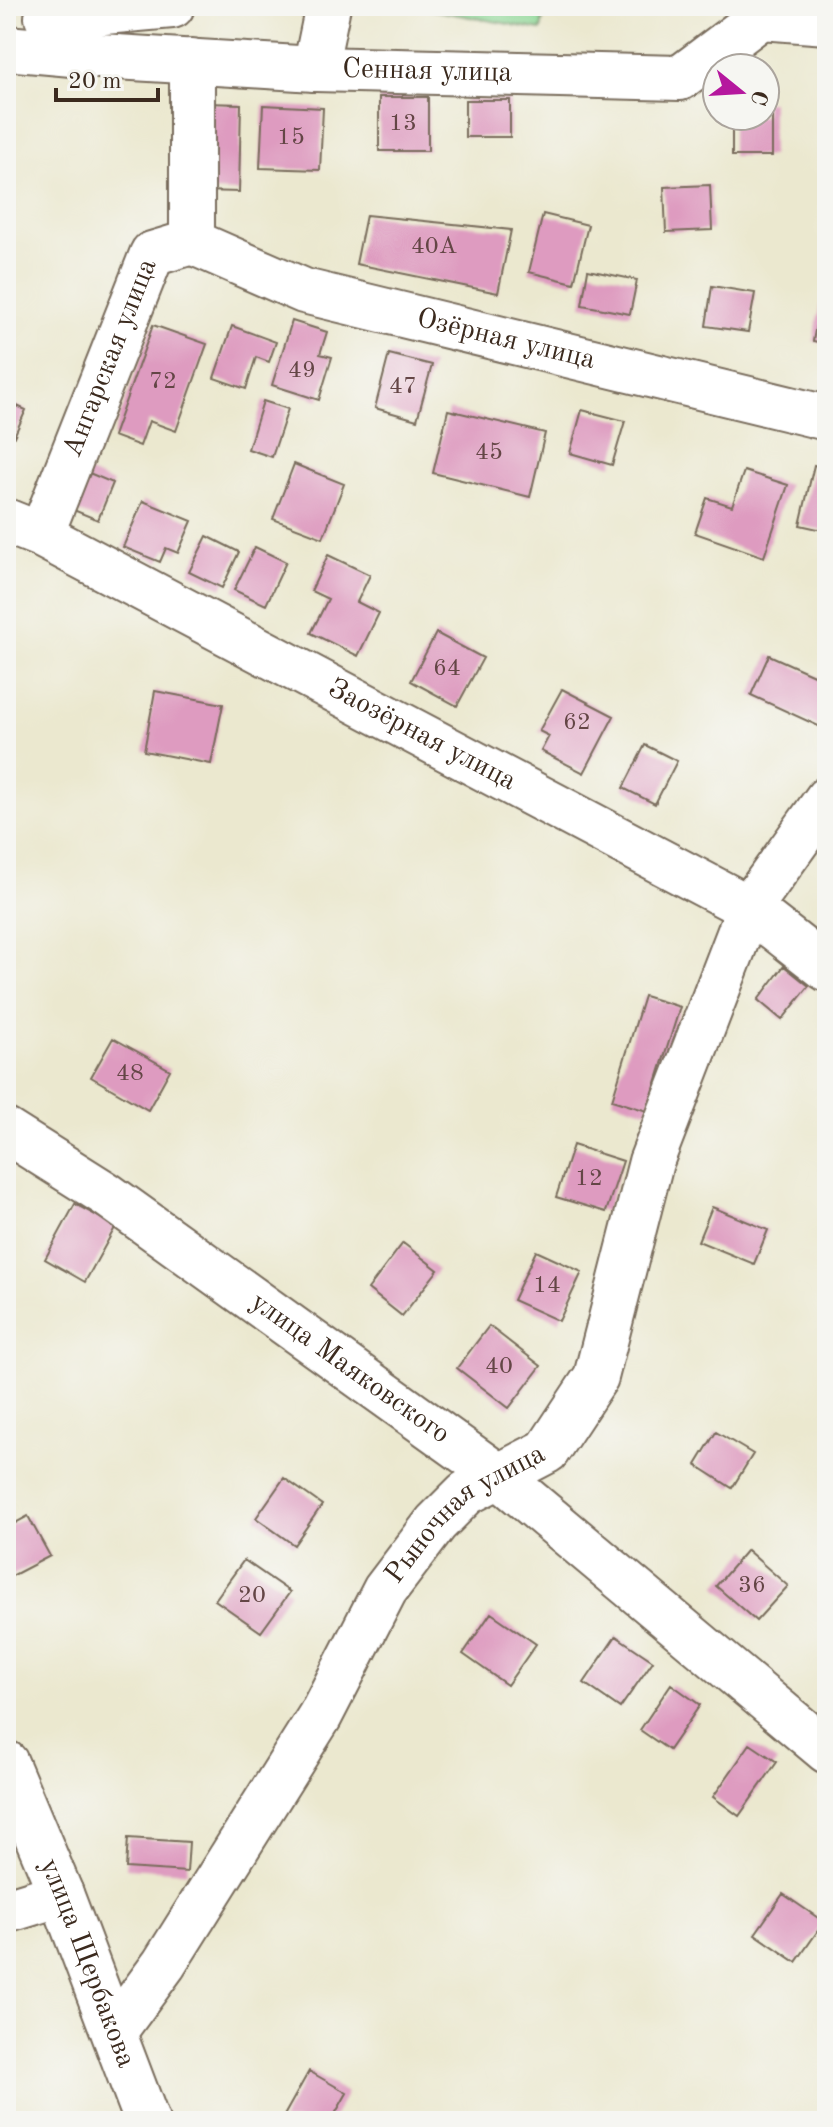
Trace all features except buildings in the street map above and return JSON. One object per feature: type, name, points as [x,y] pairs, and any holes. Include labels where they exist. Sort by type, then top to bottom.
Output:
[{"type":"street","points":[[37,31],[172,6]]},
{"type":"street","points":[[315,69],[328,6]]},
{"type":"street","name":"Сенная улица","points":[[37,31],[192,61],[315,69],[680,78],[748,12],[827,22]]},
{"type":"street","name":"Ангарская улица","points":[[24,528],[152,254],[192,242],[192,61]]},
{"type":"street","name":"Озёрная улица","points":[[192,242],[304,291],[827,418]]},
{"type":"street","name":"Заозёрная улица","points":[[24,528],[749,908],[827,969]]},
{"type":"street","name":"Рыночная улица","points":[[114,2032],[164,1964],[320,1716],[385,1590],[436,1523],[466,1493],[547,1451],[596,1377],[651,1162],[749,908],[827,799]]},
{"type":"street","name":"улица Маяковского","points":[[6,1131],[106,1194],[500,1477],[827,1751]]},
{"type":"street","name":"улица Щербакова","points":[[6,1763],[61,1894],[147,2121]]},
{"type":"street","points":[[6,1911],[61,1894]]},
{"type":"green space","points":[[410,6],[545,6],[541,30]]}]
